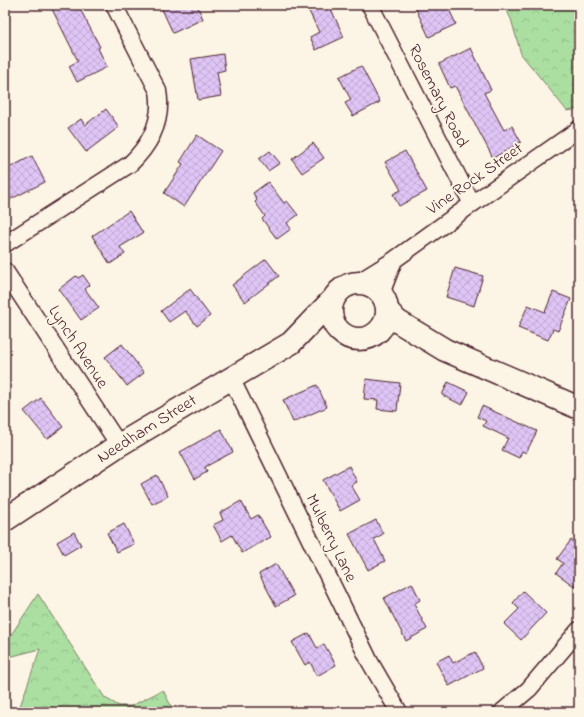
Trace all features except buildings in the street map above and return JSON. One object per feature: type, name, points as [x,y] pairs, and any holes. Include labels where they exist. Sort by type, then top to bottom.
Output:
[{"type":"main road","points":[[445,350],[414,341],[370,337],[356,340],[342,334],[336,328],[330,313],[334,298],[348,285],[357,283],[366,284],[375,288],[398,321],[409,329],[445,350],[579,408]]},
{"type":"main road","name":"Needham Street","points":[[5,520],[119,445],[291,343],[334,298]]},
{"type":"main road","points":[[370,337],[383,326],[384,302]]},
{"type":"main road","name":"Needham Street","points":[[291,343],[342,334]]},
{"type":"street","points":[[5,244],[130,164],[147,146],[153,135],[159,114],[160,102],[158,91],[114,5]]},
{"type":"street","name":"Rosemary Road","points":[[370,5],[472,204]]},
{"type":"street","name":"Vine Rock Street","points":[[357,283],[394,260],[579,129]]},
{"type":"street","points":[[384,302],[394,260]]},
{"type":"street","name":"Lynch Avenue","points":[[5,271],[119,445]]},
{"type":"street","name":"Mulberry Lane","points":[[231,378],[370,662],[399,712]]},
{"type":"street","points":[[502,712],[529,689],[579,630]]},
{"type":"green space","points":[[504,5],[579,5],[579,109],[567,111],[521,54],[511,19]]},
{"type":"green space","points":[[38,594],[105,698],[119,706],[131,706],[163,690],[174,712],[18,712],[40,649],[5,658],[5,644]]}]
